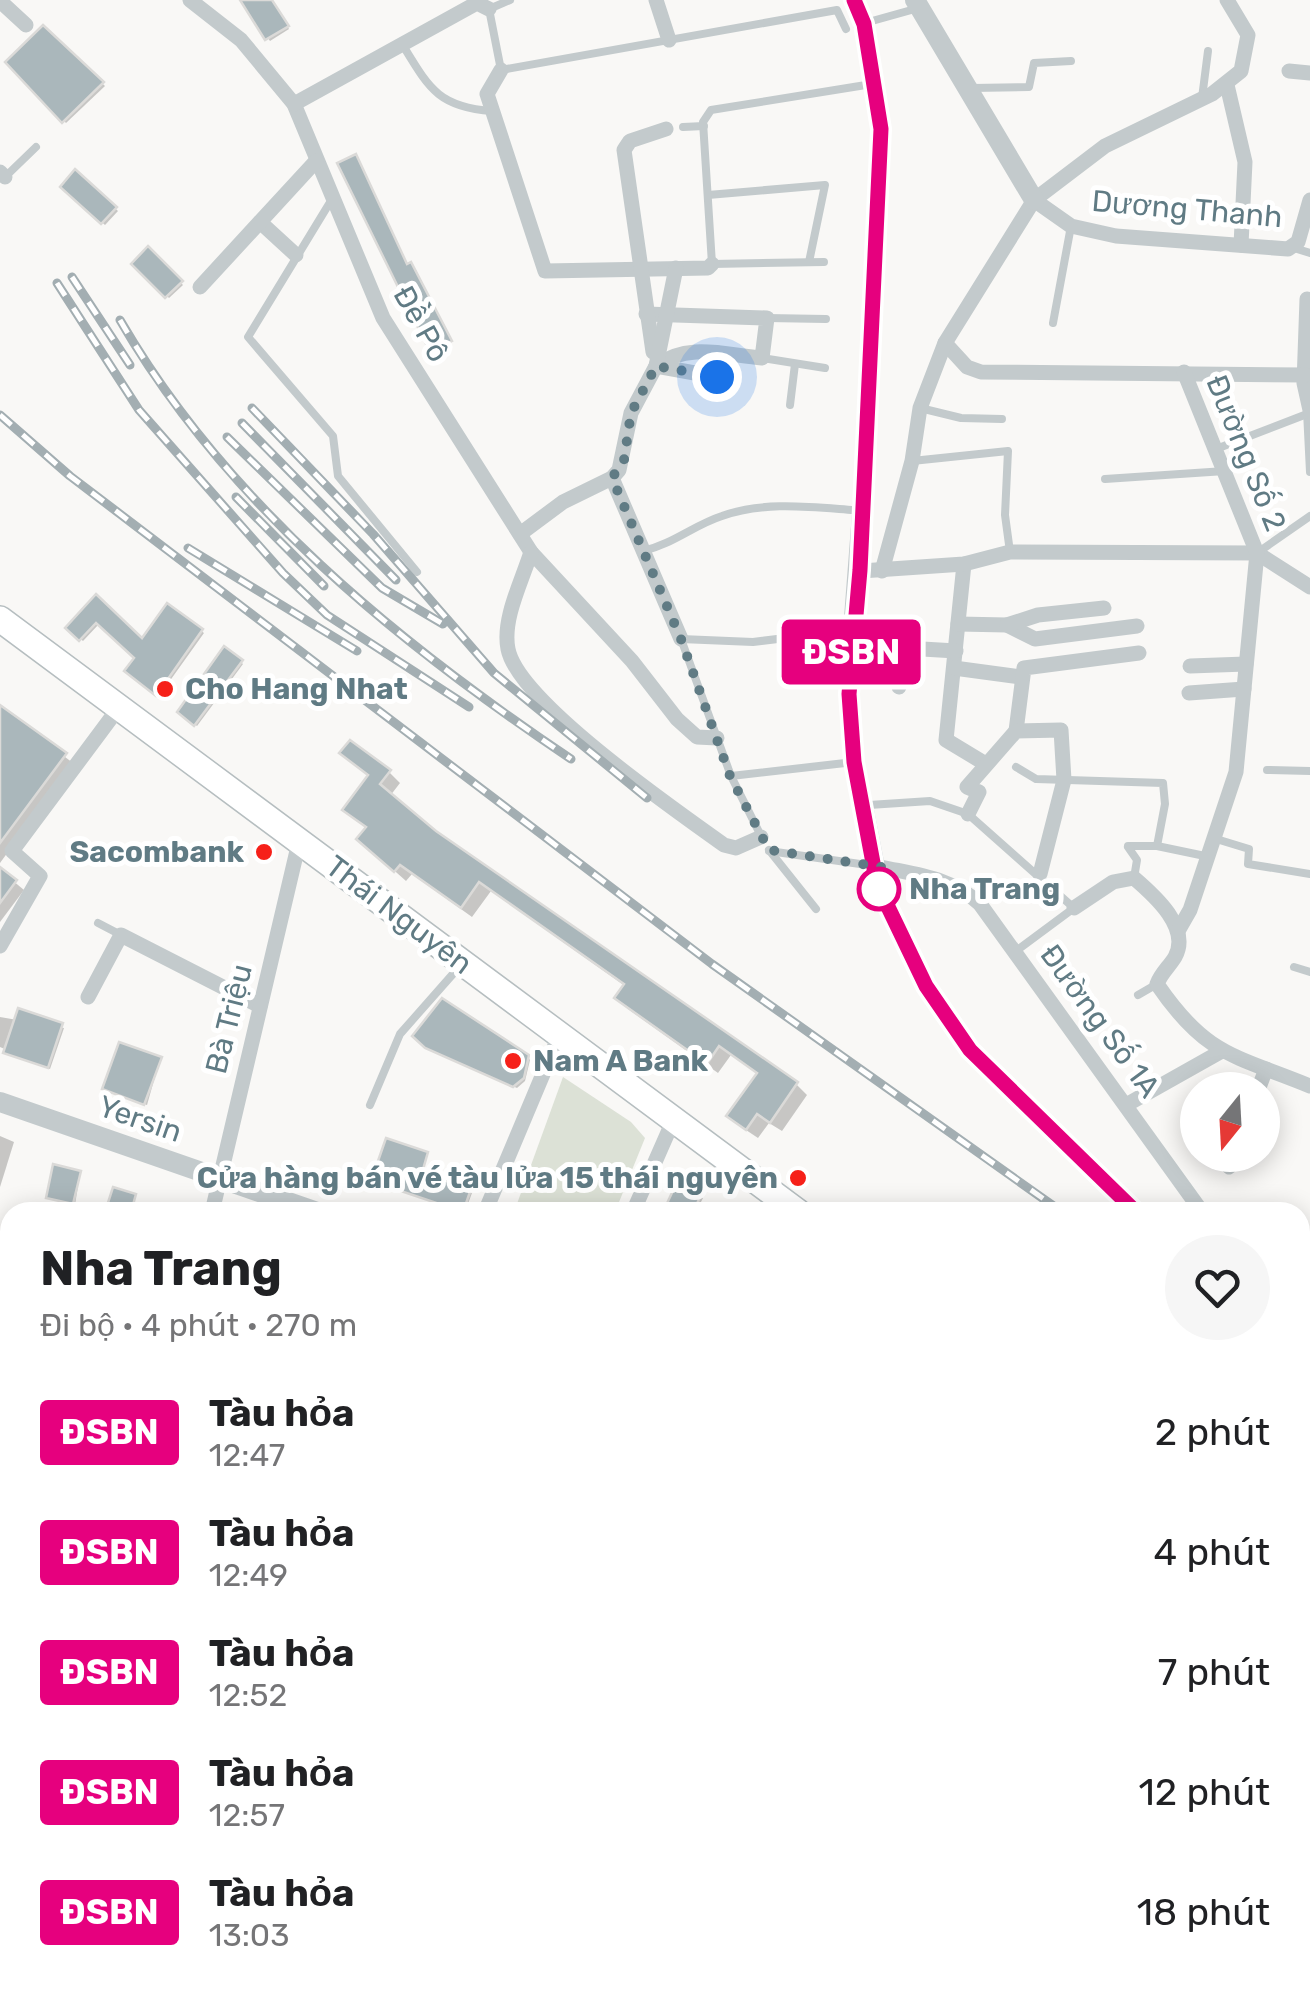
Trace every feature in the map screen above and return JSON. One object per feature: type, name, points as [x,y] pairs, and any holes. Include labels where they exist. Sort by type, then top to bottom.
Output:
[{"type":"main road","name":"Thái Nguyên","points":[[0,618],[784,1202]]},
{"type":"street","name":"Đề Pô","points":[[190,0],[241,40],[294,104],[384,318],[531,552],[632,661],[685,727],[708,740],[717,738]]},
{"type":"street","points":[[656,0],[669,40]]},
{"type":"street","points":[[882,570],[912,461],[920,408],[945,343],[1034,200],[1104,146],[1228,85],[1242,71],[1248,36],[1227,0]]},
{"type":"street","points":[[0,1],[26,25]]},
{"type":"street","points":[[294,104],[477,2],[488,9]]},
{"type":"street","points":[[918,4],[1034,200]]},
{"type":"street","points":[[501,70],[489,84],[492,111],[544,271],[712,264]]},
{"type":"street","points":[[1289,71],[1310,72]]},
{"type":"street","points":[[1228,85],[1246,162],[1242,246]]},
{"type":"street","points":[[656,366],[638,268],[624,150],[630,141],[666,129]]},
{"type":"street","points":[[200,287],[316,161]]},
{"type":"street","name":"Dương Thanh","points":[[1034,200],[1071,226],[1116,236],[1302,250],[1310,200]]},
{"type":"street","points":[[260,222],[296,255]]},
{"type":"street","points":[[520,534],[563,502],[612,478],[624,460],[631,413],[656,366],[676,268]]},
{"type":"street","points":[[1308,299],[1304,375],[1308,411]]},
{"type":"street","points":[[646,314],[767,318],[762,358],[688,351],[671,354],[656,366]]},
{"type":"street","points":[[945,343],[967,368],[982,372],[1304,375]]},
{"type":"street","points":[[656,366],[717,377],[718,353]]},
{"type":"street","name":"Đường Số 2","points":[[1184,372],[1257,554]]},
{"type":"street","points":[[612,478],[681,639]]},
{"type":"street","points":[[531,552],[506,644],[522,681],[562,720],[724,845],[736,848],[765,844]]},
{"type":"street","points":[[860,570],[964,564],[1010,552],[1257,554],[1310,587]]},
{"type":"street","points":[[1257,554],[1236,772],[1190,910],[1178,931],[1175,957],[1157,984],[1192,1029],[1222,1051],[1310,1086]]},
{"type":"street","points":[[964,564],[946,740],[984,763]]},
{"type":"street","points":[[958,624],[1007,625],[1038,616],[1104,608]]},
{"type":"street","points":[[1007,625],[1035,639],[1137,626]]},
{"type":"street","points":[[853,635],[1021,678]]},
{"type":"street","points":[[895,648],[899,687]]},
{"type":"street","points":[[968,814],[979,792],[967,787],[984,763],[1016,731],[1024,668],[1140,653]]},
{"type":"street","points":[[1190,666],[1246,664]]},
{"type":"street","points":[[1190,694],[1244,689]]},
{"type":"street","points":[[0,946],[40,876],[12,851],[120,706]]},
{"type":"street","points":[[1016,731],[1061,730],[1064,780],[1040,874]]},
{"type":"street","name":"Bà Triệu","points":[[214,1202],[300,838]]},
{"type":"street","name":"Đường Số 1A","points":[[881,867],[941,880],[964,890],[1016,951],[1195,1202]]},
{"type":"street","points":[[1074,908],[1114,882],[1134,878],[1158,900],[1178,931]]},
{"type":"street","points":[[88,997],[121,935],[260,1006]]},
{"type":"street","points":[[489,1202],[558,1036]]},
{"type":"street","points":[[1126,1105],[1222,1051]]},
{"type":"street","name":"Yersin","points":[[0,1102],[287,1202]]},
{"type":"street","points":[[637,1202],[673,1120]]},
{"type":"lane","points":[[510,0],[488,9],[501,70],[837,10],[846,29]]},
{"type":"lane","points":[[765,844],[881,867],[869,805],[854,762],[851,674],[858,511],[883,162],[872,84],[851,0]]},
{"type":"lane","points":[[872,21],[918,4]]},
{"type":"lane","points":[[402,44],[439,98],[463,109],[492,111]]},
{"type":"lane","points":[[1202,98],[1208,51]]},
{"type":"lane","points":[[968,88],[1029,88],[1034,62],[1070,61]]},
{"type":"lane","points":[[824,262],[712,264],[704,126],[711,110],[872,84]]},
{"type":"lane","points":[[683,128],[704,126]]},
{"type":"lane","points":[[2,175],[36,148]]},
{"type":"lane","points":[[708,194],[825,185],[809,262]]},
{"type":"lane","points":[[332,198],[248,338],[333,436],[338,476],[417,572]]},
{"type":"lane","points":[[1053,324],[1071,226]]},
{"type":"lane","points":[[767,318],[826,319]]},
{"type":"lane","points":[[762,358],[825,368]]},
{"type":"lane","points":[[790,405],[795,364]]},
{"type":"lane","points":[[920,408],[961,418],[1002,419]]},
{"type":"lane","points":[[1216,449],[1308,411],[1310,472]]},
{"type":"lane","points":[[912,461],[1008,450],[1005,515],[1010,552]]},
{"type":"lane","points":[[1106,479],[1225,471]]},
{"type":"lane","points":[[853,635],[860,570],[858,511],[866,490]]},
{"type":"lane","points":[[644,551],[676,540],[726,514],[766,506],[858,511]]},
{"type":"lane","points":[[1257,554],[1310,516]]},
{"type":"lane","points":[[816,909],[765,844],[730,776],[681,639],[753,642],[853,635]]},
{"type":"lane","points":[[730,776],[854,762]]},
{"type":"lane","points":[[1016,767],[1036,779],[1163,784],[1165,804],[1157,846]]},
{"type":"lane","points":[[1267,770],[1310,771]]},
{"type":"lane","points":[[869,805],[930,801],[968,814],[1074,908],[1016,951]]},
{"type":"lane","points":[[1213,838],[1249,849],[1248,864],[1310,874]]},
{"type":"lane","points":[[1134,878],[1137,860],[1128,846],[1157,846],[1205,856]]},
{"type":"lane","points":[[98,923],[121,935]]},
{"type":"lane","points":[[370,1105],[400,1034],[462,963]]},
{"type":"lane","points":[[1294,968],[1310,972]]},
{"type":"lane","points":[[1138,995],[1157,984]]},
{"type":"shaded area","points":[[563,1077],[631,1122],[645,1138],[619,1202],[518,1202]]},
{"type":"building","points":[[240,0],[272,0],[289,26],[265,40]]},
{"type":"building","points":[[43,25],[104,82],[62,123],[5,62]]},
{"type":"building","points":[[356,154],[407,264],[411,262],[452,341],[430,352],[337,163]]},
{"type":"building","points":[[75,169],[117,207],[101,224],[60,187]]},
{"type":"building","points":[[148,246],[183,281],[165,298],[131,264]]},
{"type":"building","points":[[96,594],[142,638],[167,603],[203,629],[156,696],[124,671],[134,658],[96,623],[79,641],[65,628]]},
{"type":"building","points":[[224,646],[243,660],[194,726],[177,712]]},
{"type":"building","points":[[0,705],[67,753],[0,843]]},
{"type":"building","points":[[350,740],[391,770],[380,784],[436,831],[798,1082],[770,1123],[757,1114],[746,1130],[726,1116],[757,1073],[719,1046],[707,1064],[614,998],[624,984],[479,882],[461,908],[400,865],[394,872],[356,839],[366,827],[342,810],[368,775],[339,753]]},
{"type":"building","points":[[0,867],[17,880],[0,903]]},
{"type":"building","points":[[442,998],[529,1055],[524,1078],[513,1087],[425,1048],[412,1036]]},
{"type":"building","points":[[18,1008],[63,1023],[48,1068],[3,1053]]},
{"type":"building","points":[[119,1042],[162,1057],[144,1105],[102,1089]]},
{"type":"building","points":[[386,1138],[428,1152],[422,1173],[471,1189],[466,1202],[433,1202],[371,1181]]},
{"type":"building","points":[[53,1164],[81,1171],[73,1202],[46,1198]]},
{"type":"building","points":[[677,1182],[702,1193],[698,1202],[668,1202]]},
{"type":"building","points":[[113,1187],[136,1194],[134,1202],[108,1202]]},
{"type":"railway","points":[[854,0],[864,24],[881,129],[861,571],[849,694],[854,762],[877,884],[926,986],[970,1050],[1126,1202]]},
{"type":"railway","points":[[72,277],[130,365]]},
{"type":"railway","points":[[57,283],[139,410],[283,573],[327,615],[469,707]]},
{"type":"railway","points":[[120,320],[163,387],[211,449],[320,565],[442,667],[571,759]]},
{"type":"railway","points":[[252,408],[373,534],[494,673],[647,798]]},
{"type":"railway","points":[[0,415],[70,476],[712,964],[1048,1202]]},
{"type":"railway","points":[[242,423],[396,580]]},
{"type":"railway","points":[[227,437],[382,588],[443,624]]},
{"type":"railway","points":[[236,497],[324,586]]},
{"type":"railway","points":[[188,548],[357,651]]},
{"type":"train","name":"ĐSBN","points":[[854,0],[864,24],[881,129],[860,570],[849,694],[854,762],[877,884],[926,986],[970,1050],[1039,1122],[1125,1202]]},
{"type":"place","name":"Cho Hang Nhat","points":[[165,689]]},
{"type":"place","name":"Sacombank","points":[[264,852]]},
{"type":"place","name":"Nha Trang","points":[[879,889]]},
{"type":"place","name":"Nam A Bank","points":[[513,1061]]},
{"type":"place","name":"Cửa hàng bán vé tàu lửa 15 thái nguyên","points":[[798,1178]]},
{"type":"route","points":[[717,377],[656,366],[631,413],[624,460],[612,478],[681,639],[730,776],[769,850],[881,867],[879,889]]}]
